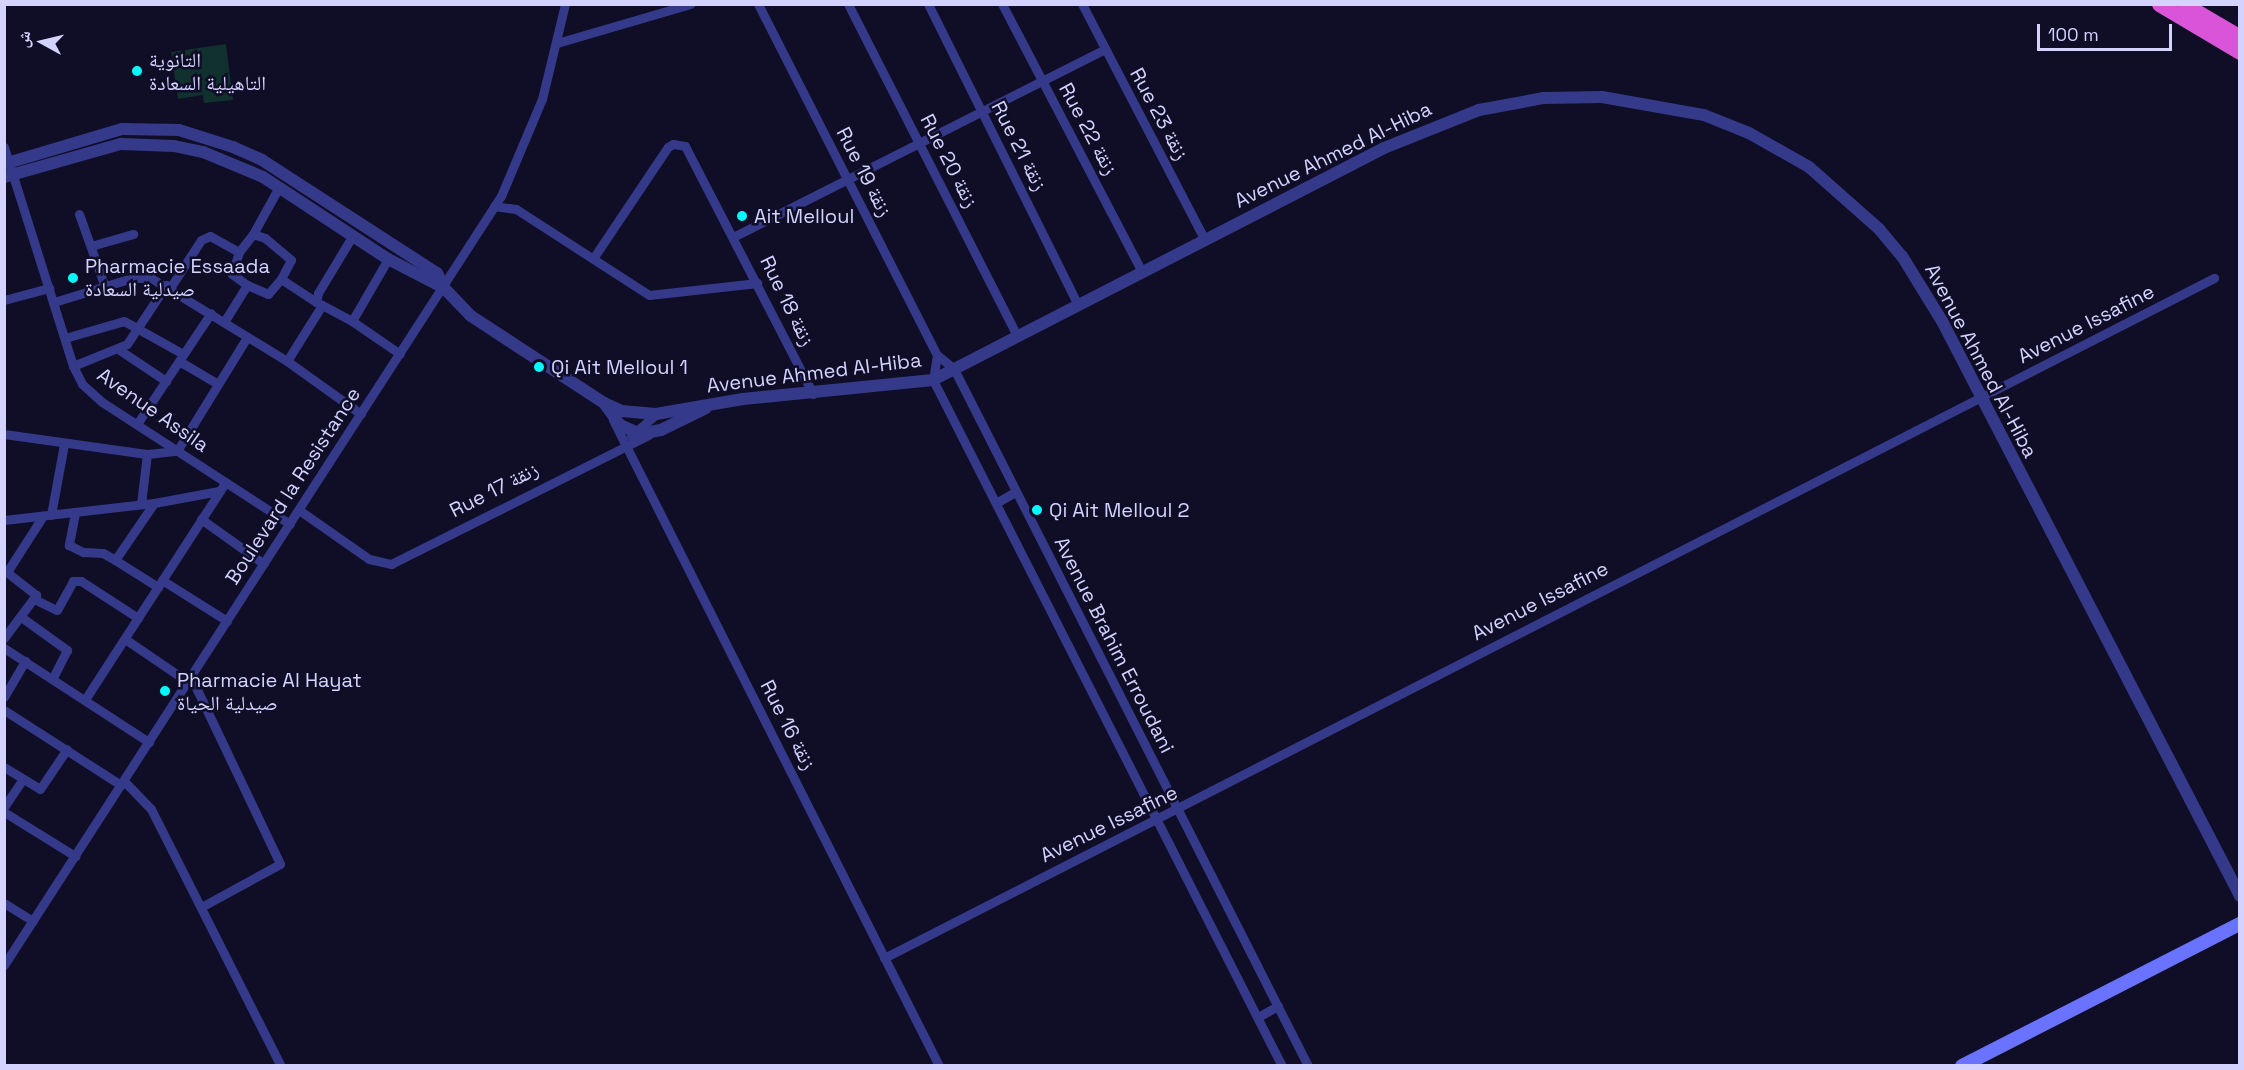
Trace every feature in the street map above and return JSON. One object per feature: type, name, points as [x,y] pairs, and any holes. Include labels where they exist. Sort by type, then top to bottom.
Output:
[{"type":"highway","points":[[2159,4],[2240,52]]},
{"type":"highway","points":[[2184,4],[2240,37]]},
{"type":"main road","points":[[1962,1065],[2240,924]]},
{"type":"street","name":"Boulevard la Resistance","points":[[4,965],[504,192],[525,146],[557,42],[565,4]]},
{"type":"street","points":[[557,42],[690,4]]},
{"type":"street","name":"Rue 19 زنقة","points":[[758,4],[937,355],[954,369]]},
{"type":"street","name":"Rue 20 زنقة","points":[[848,4],[1016,334]]},
{"type":"street","name":"Rue 21 زنقة","points":[[928,4],[1077,303]]},
{"type":"street","name":"Rue 22 زنقة","points":[[1002,4],[1142,270]]},
{"type":"street","name":"Rue 23 زنقة","points":[[1082,4],[1205,240]]},
{"type":"street","points":[[735,236],[1104,50]]},
{"type":"street","name":"Avenue Ahmed Al-Hiba","points":[[444,288],[471,316],[604,403],[622,411],[656,414],[712,405],[933,380],[1016,334],[1384,148],[1479,110],[1518,101],[1576,96],[1651,103],[1704,115],[1749,133],[1809,167],[1834,186],[1902,256],[1942,321],[2240,896]]},
{"type":"street","points":[[8,170],[91,135],[122,129],[179,130],[262,159],[437,273],[444,288]]},
{"type":"street","points":[[91,135],[94,150]]},
{"type":"street","points":[[8,170],[121,144],[174,146],[233,163],[279,187],[388,259],[444,288]]},
{"type":"street","name":"Rue 18 زنقة","points":[[594,257],[668,147],[681,144],[691,152],[813,394]]},
{"type":"street","name":"Avenue Assila","points":[[4,147],[8,170],[54,302],[73,366],[89,391],[290,524]]},
{"type":"street","points":[[254,234],[290,258],[290,265],[268,294],[247,285],[232,274],[239,252],[254,234],[279,187]]},
{"type":"street","points":[[504,192],[516,210]]},
{"type":"street","points":[[494,206],[516,210],[594,257],[640,290],[658,297],[757,283]]},
{"type":"street","points":[[79,214],[105,287]]},
{"type":"street","points":[[91,246],[133,234]]},
{"type":"street","points":[[287,361],[319,304],[352,235]]},
{"type":"street","points":[[73,366],[127,344],[206,237],[219,238],[239,252]]},
{"type":"street","points":[[352,321],[388,259]]},
{"type":"street","points":[[54,302],[139,276],[168,287],[224,321],[247,338],[287,361],[362,414]]},
{"type":"street","name":"Avenue Issafine","points":[[884,958],[1178,811],[1708,534],[2214,278]]},
{"type":"street","points":[[281,279],[319,304],[352,321],[400,354]]},
{"type":"street","points":[[224,321],[247,285]]},
{"type":"street","points":[[4,300],[49,288]]},
{"type":"street","points":[[136,424],[211,313]]},
{"type":"street","points":[[64,338],[117,321],[139,327],[218,384]]},
{"type":"street","points":[[4,435],[147,454],[177,451],[247,338]]},
{"type":"street","points":[[118,349],[166,381]]},
{"type":"street","points":[[933,380],[937,355]]},
{"type":"street","name":"Avenue Brahim Erroudani","points":[[954,369],[1308,1065]]},
{"type":"street","name":"Avenue Brahim Erroudani","points":[[933,380],[1282,1065]]},
{"type":"street","name":"Rue 16 زنقة","points":[[604,403],[939,1065]]},
{"type":"street","name":"Rue 17 زنقة","points":[[299,510],[369,559],[391,564],[624,445],[712,405]]},
{"type":"street","points":[[624,445],[656,414]]},
{"type":"street","points":[[613,419],[634,433],[661,430]]},
{"type":"street","points":[[4,638],[34,599],[35,591],[7,572],[47,515],[64,444]]},
{"type":"street","points":[[141,504],[147,454]]},
{"type":"street","points":[[86,698],[226,482]]},
{"type":"street","points":[[4,520],[154,503],[219,490]]},
{"type":"street","points":[[996,503],[1015,492]]},
{"type":"street","points":[[115,560],[154,503]]},
{"type":"street","points":[[75,513],[69,534],[72,548],[100,552],[227,621]]},
{"type":"street","points":[[201,519],[264,564]]},
{"type":"street","points":[[34,599],[57,610],[74,581],[81,581],[138,618]]},
{"type":"street","points":[[21,617],[67,650],[53,678]]},
{"type":"street","points":[[125,639],[189,679],[280,864],[201,907]]},
{"type":"street","points":[[4,648],[86,698],[149,742]]},
{"type":"street","points":[[5,697],[25,661]]},
{"type":"street","points":[[4,710],[123,783],[147,802],[281,1065]]},
{"type":"street","points":[[4,767],[40,789],[67,749]]},
{"type":"street","points":[[4,807],[23,779]]},
{"type":"street","points":[[4,812],[75,856]]},
{"type":"street","points":[[4,903],[33,921]]},
{"type":"street","points":[[1257,1017],[1278,1006]]},
{"type":"green space","points":[[226,44],[233,100],[204,103],[203,95],[178,99],[171,52]]},
{"type":"place","name":"التانوية التاهيلية السعادة","points":[[137,71]]},
{"type":"place","name":"Ait Melloul","points":[[742,216]]},
{"type":"place","name":"Pharmacie Essaada صيدلية السعادة","points":[[73,278]]},
{"type":"place","name":"Qi Ait Melloul 1","points":[[539,367]]},
{"type":"place","name":"Qi Ait Melloul 2","points":[[1037,510]]},
{"type":"place","name":"Pharmacie Al Hayat صيدلية الحياة","points":[[165,691]]}]
